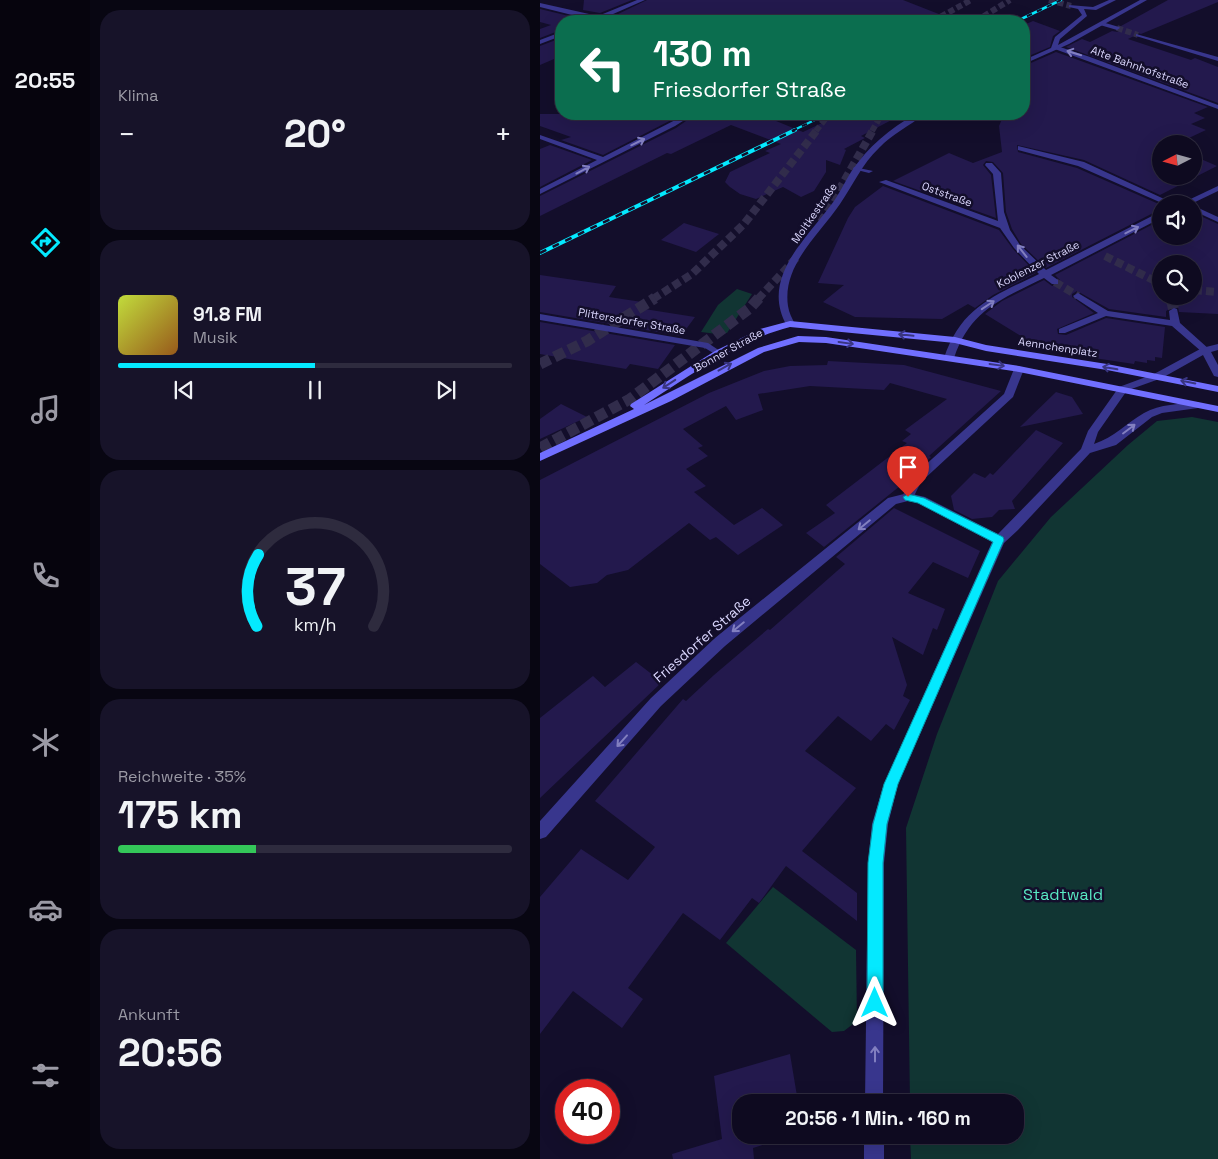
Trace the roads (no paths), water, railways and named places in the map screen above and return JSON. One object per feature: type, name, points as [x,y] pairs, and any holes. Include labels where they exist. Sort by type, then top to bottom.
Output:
[{"type":"main road","points":[[790,324],[798,339]]},
{"type":"main road","name":"Bonner Straße","points":[[606,425],[718,353],[763,331],[790,324],[954,340]]},
{"type":"main road","name":"Bonner Straße","points":[[540,457],[606,425],[667,399],[733,362],[780,343],[798,339],[826,340],[949,358]]},
{"type":"main road","name":"Aennchenplatz","points":[[954,340],[986,348],[1158,376],[1218,388]]},
{"type":"main road","points":[[949,358],[1020,368],[1218,409]]},
{"type":"main road","points":[[1158,376],[1170,399]]},
{"type":"street","points":[[606,15],[642,0]]},
{"type":"street","points":[[1071,6],[1094,8],[1113,0]]},
{"type":"street","points":[[1030,59],[1102,24],[1144,0]]},
{"type":"street","points":[[540,5],[576,15]]},
{"type":"street","points":[[1054,47],[1057,38],[1085,16],[1080,8]]},
{"type":"street","points":[[1102,24],[1117,28]]},
{"type":"street","points":[[1138,35],[1218,59]]},
{"type":"street","points":[[540,42],[555,36]]},
{"type":"street","name":"Alte Bahnhofstraße","points":[[1054,47],[1218,107]]},
{"type":"street","points":[[540,192],[681,120]]},
{"type":"street","name":"Moltkestraße","points":[[790,324],[783,304],[784,286],[792,265],[812,232],[834,206],[857,169],[874,148],[912,120]]},
{"type":"street","points":[[540,137],[603,160]]},
{"type":"street","points":[[1021,148],[1081,164],[1152,196]]},
{"type":"street","points":[[989,165],[998,173],[1003,226],[1026,256],[1043,274],[1055,282]]},
{"type":"street","points":[[857,169],[870,171]]},
{"type":"street","name":"Oststraße","points":[[883,182],[1003,226]]},
{"type":"street","points":[[1202,196],[1218,188]]},
{"type":"street","points":[[1202,212],[1218,220]]},
{"type":"street","name":"Koblenzer Straße","points":[[949,358],[954,340],[972,316],[998,298],[1152,220]]},
{"type":"street","points":[[1093,250],[1105,256]]},
{"type":"street","points":[[1078,296],[1105,313],[1175,324],[1205,350],[1218,374]]},
{"type":"street","points":[[1174,311],[1175,324]]},
{"type":"street","points":[[1062,330],[1105,313]]},
{"type":"street","name":"Plittersdorfer Straße","points":[[540,318],[708,346],[718,353]]},
{"type":"street","points":[[874,1094],[876,863],[880,824],[891,784],[999,540],[1014,527],[1086,450],[1093,431],[1123,389],[1158,376],[1205,350],[1218,347]]},
{"type":"street","points":[[999,540],[921,500],[908,497],[916,480],[1009,395],[1020,368]]},
{"type":"street","points":[[1086,450],[1112,442],[1148,415],[1160,410],[1198,405]]},
{"type":"street","name":"Friesdorfer Straße","points":[[540,832],[656,702],[720,642],[892,501],[908,497]]},
{"type":"street","points":[[874,1144],[874,1159]]},
{"type":"tunnel","points":[[944,15],[971,0]]},
{"type":"tunnel","points":[[986,15],[1010,0]]},
{"type":"tunnel","points":[[1049,0],[1071,6]]},
{"type":"tunnel","points":[[1117,28],[1138,35]]},
{"type":"tunnel","points":[[816,131],[824,120]]},
{"type":"tunnel","points":[[872,131],[878,120]]},
{"type":"tunnel","points":[[653,299],[692,274],[744,224],[817,130]]},
{"type":"tunnel","points":[[821,222],[873,130]]},
{"type":"tunnel","points":[[1105,256],[1152,280]]},
{"type":"tunnel","points":[[758,299],[797,257]]},
{"type":"tunnel","points":[[1055,282],[1078,296]]},
{"type":"tunnel","points":[[1202,291],[1218,292]]},
{"type":"tunnel","points":[[540,364],[587,341],[655,298]]},
{"type":"tunnel","points":[[540,448],[630,399],[750,308],[759,298]]},
{"type":"tunnel","points":[[1173,305],[1174,311]]},
{"type":"railway","points":[[1030,15],[1061,0]]},
{"type":"railway","points":[[792,131],[815,120]]},
{"type":"railway","points":[[540,253],[795,130]]},
{"type":"park label","name":"Stadtwald","points":[[1063,894]]}]
